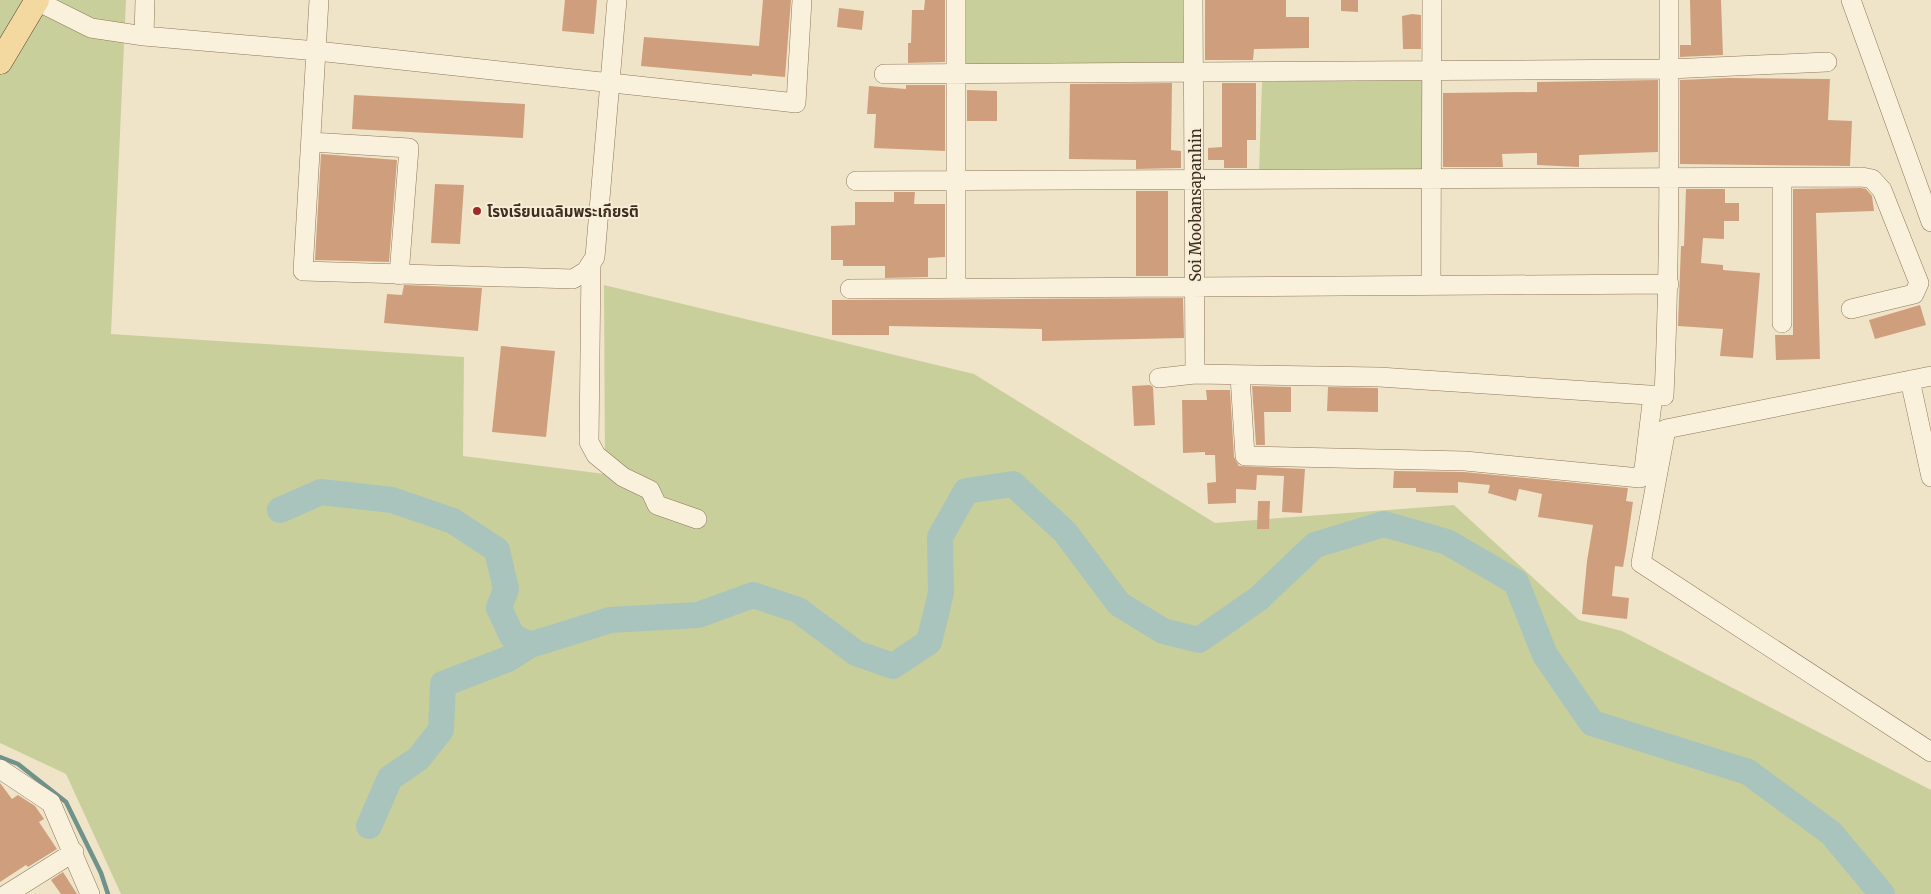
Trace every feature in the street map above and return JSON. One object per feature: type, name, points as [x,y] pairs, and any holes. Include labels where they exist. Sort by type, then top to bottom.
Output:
[{"type":"main road","points":[[0,62],[37,0]]},
{"type":"street","points":[[37,0],[91,28],[144,36],[317,51],[609,84],[796,102],[802,0]]},
{"type":"street","points":[[144,36],[146,0]]},
{"type":"street","points":[[320,0],[303,271],[573,279],[586,271],[595,257],[617,0]]},
{"type":"street","points":[[956,0],[956,288]]},
{"type":"street","name":"Soi Moobansapanhin","points":[[1193,0],[1195,374]]},
{"type":"street","points":[[1431,286],[1433,178],[1432,0]]},
{"type":"street","points":[[1159,378],[1195,374],[1379,377],[1664,396],[1669,284],[1667,177],[1669,0]]},
{"type":"street","points":[[1851,0],[1931,222]]},
{"type":"street","points":[[884,74],[1669,69],[1827,62]]},
{"type":"street","points":[[311,142],[409,148],[399,275]]},
{"type":"street","points":[[1782,177],[1782,323]]},
{"type":"street","points":[[856,181],[1862,177],[1872,179],[1882,190],[1919,286],[1914,294],[1851,309]]},
{"type":"street","points":[[591,263],[589,442],[596,455],[623,477],[650,490],[657,505],[697,519]]},
{"type":"street","points":[[850,289],[1669,284]]},
{"type":"street","points":[[1240,376],[1245,456],[1465,461],[1640,478],[1644,468],[1653,395]]},
{"type":"street","points":[[1931,376],[1666,429],[1642,564],[1931,752]]},
{"type":"street","points":[[1910,380],[1931,477]]},
{"type":"street","points":[[0,769],[51,803],[74,852],[90,894]]},
{"type":"street","points":[[7,894],[74,852]]},
{"type":"green space","points":[[0,0],[126,0],[111,334],[464,357],[463,456],[605,474],[604,285],[974,374],[1215,523],[1454,505],[1579,620],[1622,631],[1931,790],[1931,894],[121,894],[66,774],[0,743]]},
{"type":"green space","points":[[962,0],[1185,0],[1186,65],[961,66]]},
{"type":"green space","points":[[1424,78],[1422,171],[1259,172],[1262,82]]},
{"type":"building","points":[[565,0],[597,0],[594,34],[562,31]]},
{"type":"building","points":[[763,0],[791,0],[785,77],[752,74],[752,76],[641,66],[644,37],[759,46]]},
{"type":"building","points":[[925,0],[945,0],[945,62],[908,63],[908,43],[911,43],[912,10],[924,10]]},
{"type":"building","points":[[1205,0],[1286,0],[1286,17],[1309,17],[1309,48],[1254,49],[1253,60],[1205,60]]},
{"type":"building","points":[[1341,0],[1358,0],[1358,12],[1341,11]]},
{"type":"building","points":[[1690,0],[1721,0],[1723,55],[1680,57],[1680,45],[1691,45]]},
{"type":"building","points":[[839,8],[864,11],[862,30],[837,27]]},
{"type":"building","points":[[1421,15],[1421,49],[1403,49],[1402,16]]},
{"type":"building","points":[[1728,78],[1830,79],[1828,120],[1852,121],[1850,166],[1680,164],[1680,80]]},
{"type":"building","points":[[1658,80],[1658,152],[1579,155],[1579,167],[1537,165],[1537,153],[1502,154],[1503,167],[1443,167],[1443,93],[1537,92],[1537,82]]},
{"type":"building","points":[[1172,83],[1171,150],[1181,151],[1181,168],[1136,169],[1136,160],[1069,159],[1070,84]]},
{"type":"building","points":[[1222,83],[1256,83],[1256,140],[1247,140],[1247,168],[1224,168],[1224,160],[1208,160],[1208,148],[1222,147]]},
{"type":"building","points":[[906,85],[945,85],[945,151],[874,148],[876,114],[867,114],[869,86],[906,89]]},
{"type":"building","points":[[967,90],[997,91],[997,121],[967,121]]},
{"type":"building","points":[[354,95],[525,104],[523,138],[352,129]]},
{"type":"building","points":[[321,154],[397,160],[389,262],[315,260]]},
{"type":"building","points":[[435,184],[464,185],[460,244],[431,243]]},
{"type":"building","points":[[1686,189],[1725,189],[1725,203],[1739,203],[1739,221],[1724,221],[1724,239],[1703,238],[1701,263],[1723,265],[1723,270],[1760,273],[1753,358],[1720,356],[1723,329],[1678,326],[1681,246],[1684,246]]},
{"type":"building","points":[[1793,189],[1866,189],[1872,196],[1874,211],[1816,213],[1820,359],[1776,360],[1775,335],[1793,335]]},
{"type":"building","points":[[1136,191],[1168,191],[1168,276],[1136,276]]},
{"type":"building","points":[[894,192],[915,192],[914,204],[945,204],[945,257],[928,258],[928,277],[885,278],[885,266],[843,266],[843,260],[831,260],[831,226],[855,225],[855,202],[894,202]]},
{"type":"building","points":[[404,285],[482,288],[478,331],[384,323],[387,294],[402,295]]},
{"type":"building","points":[[1183,298],[1184,338],[1042,341],[1042,329],[889,326],[889,335],[832,335],[832,300]]},
{"type":"building","points":[[1920,305],[1926,325],[1875,339],[1869,320]]},
{"type":"building","points":[[501,346],[555,351],[546,437],[492,432]]},
{"type":"building","points":[[1150,385],[1153,387],[1155,425],[1134,426],[1132,386]]},
{"type":"building","points":[[1252,386],[1291,387],[1291,412],[1264,412],[1265,445],[1256,445]]},
{"type":"building","points":[[1328,387],[1378,388],[1378,412],[1327,411]]},
{"type":"building","points":[[1206,390],[1230,390],[1234,457],[1239,466],[1305,469],[1302,513],[1282,512],[1284,476],[1257,475],[1256,490],[1236,489],[1236,503],[1208,504],[1207,483],[1216,482],[1215,455],[1205,455],[1205,452],[1183,453],[1182,400],[1207,400]]},
{"type":"building","points":[[1394,471],[1464,472],[1628,488],[1626,501],[1633,502],[1626,550],[1623,567],[1615,566],[1612,596],[1629,598],[1627,619],[1582,614],[1587,561],[1593,525],[1538,517],[1542,494],[1519,489],[1516,501],[1488,493],[1490,485],[1458,482],[1458,493],[1416,492],[1416,488],[1393,488]]},
{"type":"building","points":[[1258,501],[1270,501],[1269,529],[1257,529]]},
{"type":"building","points":[[0,783],[12,799],[18,795],[35,806],[44,819],[39,822],[57,849],[28,867],[26,865],[0,882]]},
{"type":"building","points":[[63,872],[77,894],[61,894],[51,880]]},
{"type":"waterway","points":[[280,510],[321,492],[392,500],[453,521],[497,550],[506,589],[499,608],[512,636],[530,645],[610,620],[698,615],[753,595],[798,610],[856,653],[893,666],[929,642],[941,593],[940,537],[966,491],[1013,484],[1065,532],[1119,604],[1163,631],[1199,640],[1258,599],[1315,545],[1384,524],[1447,542],[1516,582],[1545,655],[1592,723],[1748,772],[1831,833],[1882,894]]},
{"type":"waterway","points":[[369,826],[390,778],[418,759],[441,730],[443,684],[508,659],[530,645]]},
{"type":"waterway","points":[[0,757],[18,764],[66,802],[101,873],[108,894]]},
{"type":"place","name":"โรงเรียนเฉลิมพระเกียรติ","points":[[477,211]]}]
